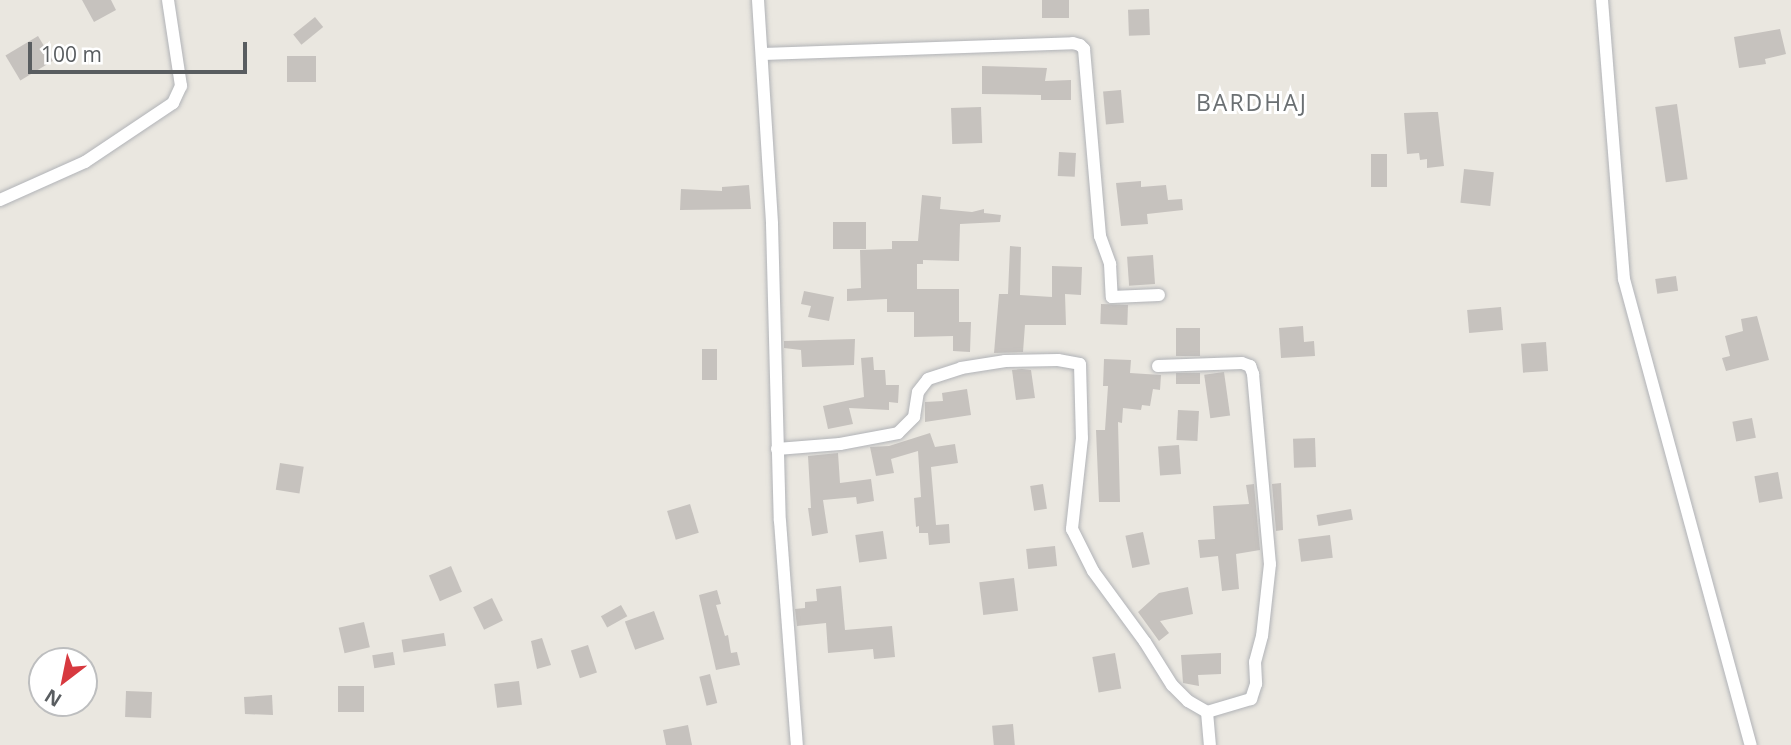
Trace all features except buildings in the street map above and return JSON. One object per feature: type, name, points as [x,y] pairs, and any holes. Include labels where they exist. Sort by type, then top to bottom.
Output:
[{"type":"street","points":[[0,200],[85,162],[173,103],[181,86],[168,0]]},
{"type":"street","points":[[758,0],[772,236],[777,449],[797,745]]},
{"type":"street","points":[[1602,0],[1624,279],[1751,745]]},
{"type":"street","points":[[763,54],[1073,43],[1080,45],[1084,48],[1100,236],[1110,264],[1109,288],[1112,297],[1158,295]]},
{"type":"street","points":[[777,449],[840,444],[898,433],[914,417],[918,392],[928,379],[961,368],[1005,361],[1058,360],[1080,364],[1082,438],[1072,529],[1093,571],[1145,642],[1172,685],[1188,701],[1207,712],[1251,699],[1256,684],[1255,662],[1262,636],[1270,564],[1253,374],[1250,366],[1242,363],[1158,366]]},
{"type":"street","points":[[1207,712],[1210,745]]},
{"type":"district","name":"BARDHAJ","points":[[1252,102]]}]
